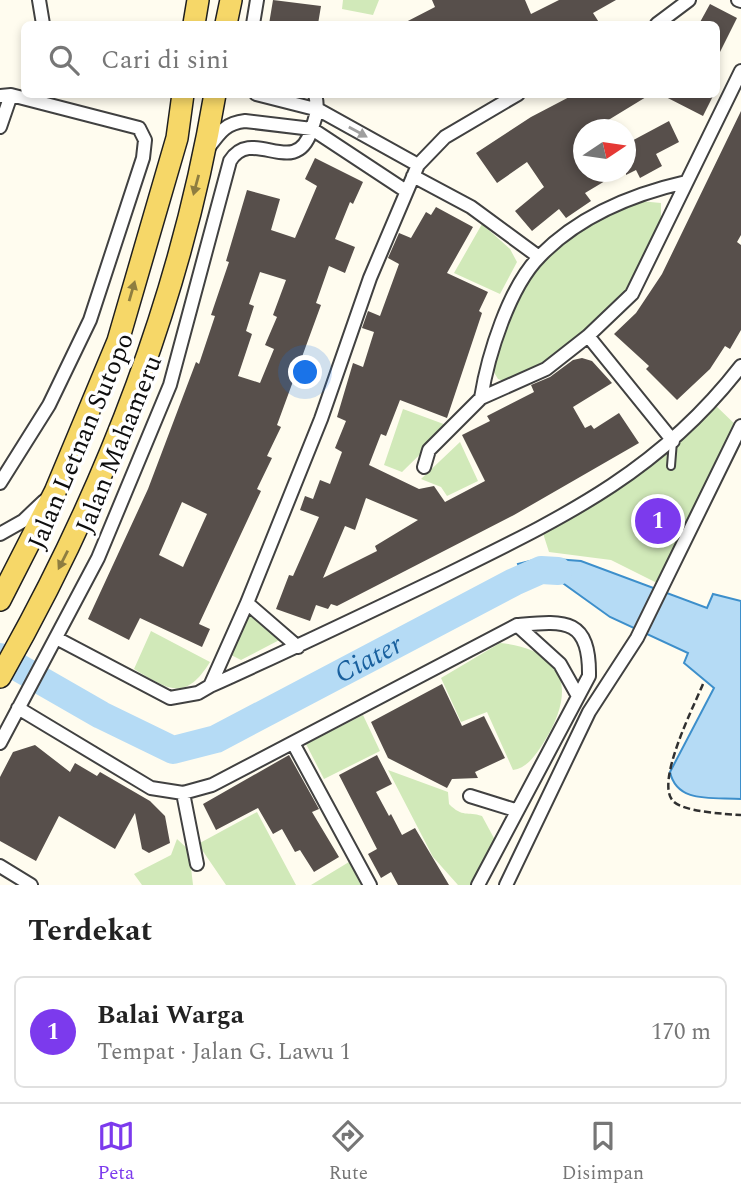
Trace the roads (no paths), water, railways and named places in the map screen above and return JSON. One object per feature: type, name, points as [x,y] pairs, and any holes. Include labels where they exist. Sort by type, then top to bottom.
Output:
[{"type":"main road","points":[[194,21],[198,0]]},
{"type":"main road","points":[[226,21],[230,0]]},
{"type":"main road","name":"Jalan Letnan Sutopo","points":[[0,600],[55,492],[118,341],[177,138],[182,98]]},
{"type":"main road","name":"Jalan Letnan Sutopo","points":[[0,677],[65,556],[131,408],[159,325],[205,153],[214,98]]},
{"type":"street","points":[[39,0],[42,21]]},
{"type":"street","points":[[254,21],[257,0]]},
{"type":"street","points":[[661,21],[689,0]]},
{"type":"street","points":[[424,467],[429,450],[481,398],[542,371],[588,336],[632,294],[741,71]]},
{"type":"street","points":[[0,127],[6,95],[139,128],[145,140],[143,158],[90,320],[49,405],[0,483]]},
{"type":"street","points":[[272,98],[319,110],[471,207],[538,257]]},
{"type":"street","points":[[312,129],[319,110],[316,98]]},
{"type":"street","points":[[210,686],[247,603],[321,419],[370,278],[405,191],[416,171],[445,137],[511,98]]},
{"type":"street","points":[[205,153],[225,126],[234,122],[312,129],[405,191]]},
{"type":"street","name":"Jalan Mahameru","points":[[0,743],[26,692],[58,639],[98,558],[170,385],[230,161],[236,150],[244,148],[294,152],[309,141],[312,129]]},
{"type":"street","points":[[481,398],[485,374],[508,306],[538,257],[590,217],[651,190],[686,182]]},
{"type":"street","points":[[588,336],[673,441]]},
{"type":"street","points":[[58,639],[170,698],[198,693],[298,647],[600,495],[673,441],[713,402],[741,366]]},
{"type":"street","points":[[506,885],[589,712],[637,638],[741,426]]},
{"type":"street","points":[[0,534],[23,521],[55,492]]},
{"type":"street","points":[[247,603],[298,647]]},
{"type":"street","points":[[18,709],[152,788],[183,793],[212,785],[517,625],[562,622],[574,626],[587,645],[589,676],[478,885]]},
{"type":"street","points":[[517,625],[560,664],[578,695]]},
{"type":"street","points":[[293,743],[370,885]]},
{"type":"street","points":[[183,793],[197,864]]},
{"type":"street","points":[[470,796],[516,810]]},
{"type":"street","points":[[0,866],[30,885]]},
{"type":"lane","points":[[671,466],[673,441]]},
{"type":"water","points":[[542,558],[581,561],[707,608],[713,594],[741,601],[741,799],[708,798],[688,794],[674,782],[670,772],[714,688],[684,663],[688,653],[610,617],[557,579],[540,579],[526,586],[518,564]]},
{"type":"waterway","name":"Ciater","points":[[0,657],[101,715],[173,750],[216,739],[514,582],[541,570],[558,571]]},
{"type":"place","name":"Balai Warga","points":[[658,521]]}]
